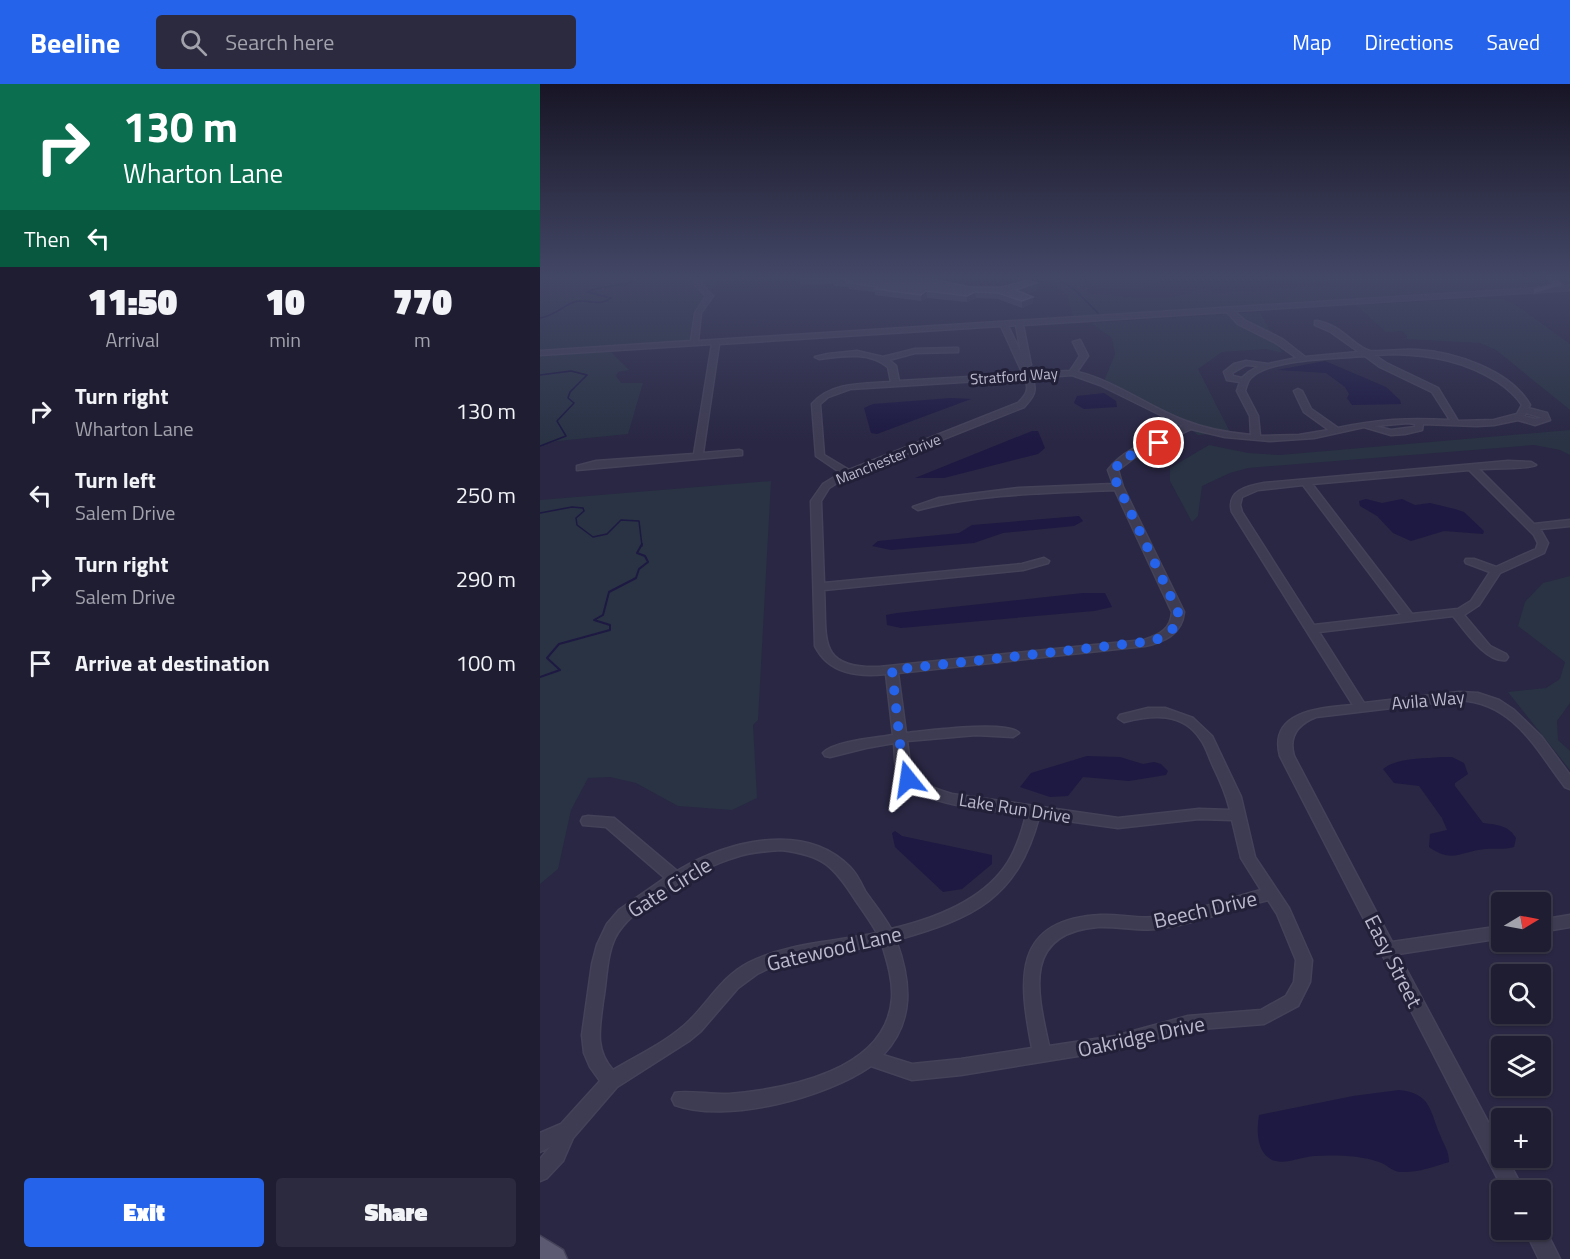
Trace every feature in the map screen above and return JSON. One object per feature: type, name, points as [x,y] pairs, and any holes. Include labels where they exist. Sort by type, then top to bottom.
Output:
[{"type":"street","points":[[694,344],[695,333]]},
{"type":"street","points":[[540,353],[863,333]]},
{"type":"street","points":[[1008,333],[1028,375]]},
{"type":"street","name":"Manchester Drive","points":[[892,670],[852,670],[832,661],[821,646],[816,501],[826,486],[848,474],[1017,408],[1031,392],[1020,333]]},
{"type":"street","points":[[1263,333],[1304,360]]},
{"type":"street","points":[[1337,333],[1391,369],[1435,390],[1455,422]]},
{"type":"street","points":[[698,456],[716,342]]},
{"type":"street","points":[[1072,373],[1084,356],[1077,342]]},
{"type":"street","points":[[819,357],[850,354],[884,359],[915,351],[955,350]]},
{"type":"street","points":[[1244,381],[1230,378],[1228,372],[1244,363],[1267,366],[1365,352],[1398,350],[1444,356],[1475,365],[1491,374],[1523,399],[1526,410],[1518,417]]},
{"type":"street","points":[[884,359],[892,366],[895,384]]},
{"type":"street","points":[[1256,438],[1254,416],[1241,391],[1244,381],[1251,374],[1267,366]]},
{"type":"street","name":"Stratford Way","points":[[848,474],[820,456],[816,404],[831,391],[867,386],[1072,373],[1090,378],[1190,426],[1218,434],[1256,438],[1299,437],[1364,424],[1376,430],[1400,432],[1419,428],[1419,421],[1498,422],[1518,417],[1535,422],[1546,420],[1544,415],[1526,410]]},
{"type":"street","points":[[1298,391],[1307,410],[1335,430]]},
{"type":"street","points":[[892,670],[1145,642],[1165,636],[1176,624],[1178,616],[1175,605],[1113,475],[1120,460],[1190,426]]},
{"type":"street","points":[[580,468],[596,464],[739,453]]},
{"type":"street","points":[[1360,706],[1237,512],[1234,502],[1239,494],[1260,486],[1531,465]]},
{"type":"street","points":[[1311,629],[1456,614],[1475,603],[1496,571],[1540,551],[1542,539],[1471,468]]},
{"type":"street","points":[[1306,482],[1410,619]]},
{"type":"street","points":[[918,507],[939,501],[995,494],[1118,487]]},
{"type":"street","points":[[1532,527],[1570,524]]},
{"type":"street","points":[[819,587],[1023,567],[1044,561]]},
{"type":"street","points":[[1470,561],[1496,571]]},
{"type":"street","points":[[1456,614],[1486,648],[1502,657]]},
{"type":"street","name":"Lake Run Drive","points":[[892,670],[903,771],[919,788],[952,799],[1118,823],[1199,814],[1238,815]]},
{"type":"street","name":"Avila Way","points":[[1288,729],[1299,719],[1314,713],[1360,706],[1465,695],[1490,699],[1512,711],[1570,784]]},
{"type":"street","name":"Oakridge Drive","points":[[871,1056],[901,1070],[923,1072],[1042,1055],[1123,1041],[1188,1023],[1254,1019],[1277,1011],[1298,992],[1305,973],[1305,960],[1284,912],[1248,858],[1234,797],[1206,736],[1189,722],[1171,714],[1148,712],[1124,718]]},
{"type":"street","name":"Easy Street","points":[[1288,729],[1284,746],[1287,756],[1508,1180]]},
{"type":"street","points":[[830,753],[854,745],[899,739],[988,730],[1013,733]]},
{"type":"street","name":"Gatewood Lane","points":[[540,1172],[556,1155],[566,1132],[611,1081],[695,1026],[732,982],[759,965],[887,936],[949,917],[995,888],[1019,858],[1034,811]]},
{"type":"street","points":[[588,821],[609,822],[675,878]]},
{"type":"street","name":"Gate Circle","points":[[611,1081],[596,1065],[589,1044],[606,941],[618,919],[632,906],[706,860],[747,847],[793,847],[830,860],[845,871],[887,936],[900,981],[900,1000],[891,1028],[871,1056],[846,1074],[804,1090],[714,1104],[681,1099]]},
{"type":"street","name":"Beech Drive","points":[[1042,1055],[1029,974],[1036,953],[1049,939],[1063,930],[1082,923],[1106,921],[1154,923],[1272,893]]},
{"type":"street","points":[[1551,924],[1570,921]]},
{"type":"street","points":[[1388,949],[1491,934]]},
{"type":"street","name":"Gatewood Lane","points":[[540,1143],[555,1134],[566,1132]]},
{"type":"street","points":[[1540,1240],[1550,1259]]},
{"type":"shaded area","points":[[540,333],[691,333],[690,342],[540,350]]},
{"type":"shaded area","points":[[1105,333],[1271,333],[1282,353],[1266,349],[1222,352],[1198,369],[1230,432],[1198,435],[1174,416],[1104,381],[1115,354],[1112,338]]},
{"type":"shaded area","points":[[1404,333],[1555,333],[1570,344],[1570,410],[1496,350],[1480,343],[1407,339]]},
{"type":"shaded area","points":[[610,351],[629,370],[618,372],[616,376],[621,383],[643,383],[628,434],[557,441],[540,446],[540,355]]},
{"type":"shaded area","points":[[1325,361],[1386,387],[1400,400],[1401,404],[1352,405],[1347,398],[1349,394],[1345,387],[1326,373],[1277,370]]},
{"type":"shaded area","points":[[1104,393],[1116,401],[1117,407],[1084,409],[1074,403],[1077,396]]},
{"type":"shaded area","points":[[951,398],[971,399],[877,434],[871,433],[864,408],[873,404]]},
{"type":"shaded area","points":[[1570,430],[1570,455],[1560,450],[1534,445],[1248,468],[1230,473],[1202,486],[1198,516],[1192,522],[1170,481],[1170,468],[1209,445],[1248,453],[1280,455]]},
{"type":"shaded area","points":[[1032,431],[1038,431],[1045,448],[1038,454],[944,478],[915,478]]},
{"type":"shaded area","points":[[771,481],[758,720],[753,725],[757,798],[732,810],[678,806],[636,783],[610,777],[588,778],[571,810],[558,869],[540,884],[540,500]]},
{"type":"shaded area","points":[[1366,499],[1382,503],[1402,499],[1415,505],[1430,503],[1455,509],[1464,512],[1484,531],[1483,534],[1444,531],[1411,541],[1393,533],[1377,516],[1360,506],[1359,501]]},
{"type":"shaded area","points":[[1079,516],[1083,521],[1074,526],[1003,533],[974,543],[891,550],[872,546],[878,541],[959,533],[972,525]]},
{"type":"shaded area","points":[[1570,576],[1570,703],[1557,721],[1558,740],[1570,751],[1570,770],[1508,692],[1546,688],[1560,679],[1565,662],[1518,626],[1525,602],[1543,583]]},
{"type":"shaded area","points":[[1083,593],[1105,593],[1112,607],[1094,611],[901,628],[887,625],[886,615],[897,613]]},
{"type":"shaded area","points":[[1087,756],[1120,757],[1143,764],[1154,762],[1161,764],[1168,771],[1166,775],[1129,781],[1083,777],[1068,796],[1050,797],[1020,787],[1031,773]]},
{"type":"shaded area","points":[[1452,757],[1464,763],[1468,774],[1455,783],[1455,786],[1483,823],[1502,826],[1510,830],[1516,838],[1514,847],[1477,850],[1451,856],[1429,847],[1430,834],[1447,830],[1442,818],[1419,786],[1394,783],[1383,769],[1403,760]]},
{"type":"shaded area","points":[[895,831],[902,836],[992,855],[992,864],[962,889],[943,892],[895,847],[892,833]]},
{"type":"shaded area","points":[[1399,1090],[1418,1095],[1428,1105],[1447,1151],[1449,1162],[1419,1171],[1399,1172],[1379,1162],[1347,1156],[1314,1156],[1279,1162],[1269,1158],[1262,1149],[1258,1132],[1259,1115],[1353,1096]]},
{"type":"waterway","points":[[540,375],[571,371],[587,375],[570,392],[568,398],[574,403],[557,421],[566,436],[540,446]]},
{"type":"waterway","points":[[540,513],[572,507],[583,508],[584,511],[576,518],[577,525],[593,537],[607,534],[621,520],[639,521],[642,544]]},
{"type":"waterway","points":[[540,677],[560,670],[547,658],[559,644],[610,630],[610,625],[594,620],[603,615],[609,592],[636,578],[639,569],[648,562],[645,556],[637,553],[642,544]]},
{"type":"route","points":[[908,779],[903,771],[892,670],[1145,642],[1158,639],[1174,628],[1178,621],[1178,612],[1113,475],[1113,470],[1120,460],[1159,443]]}]
